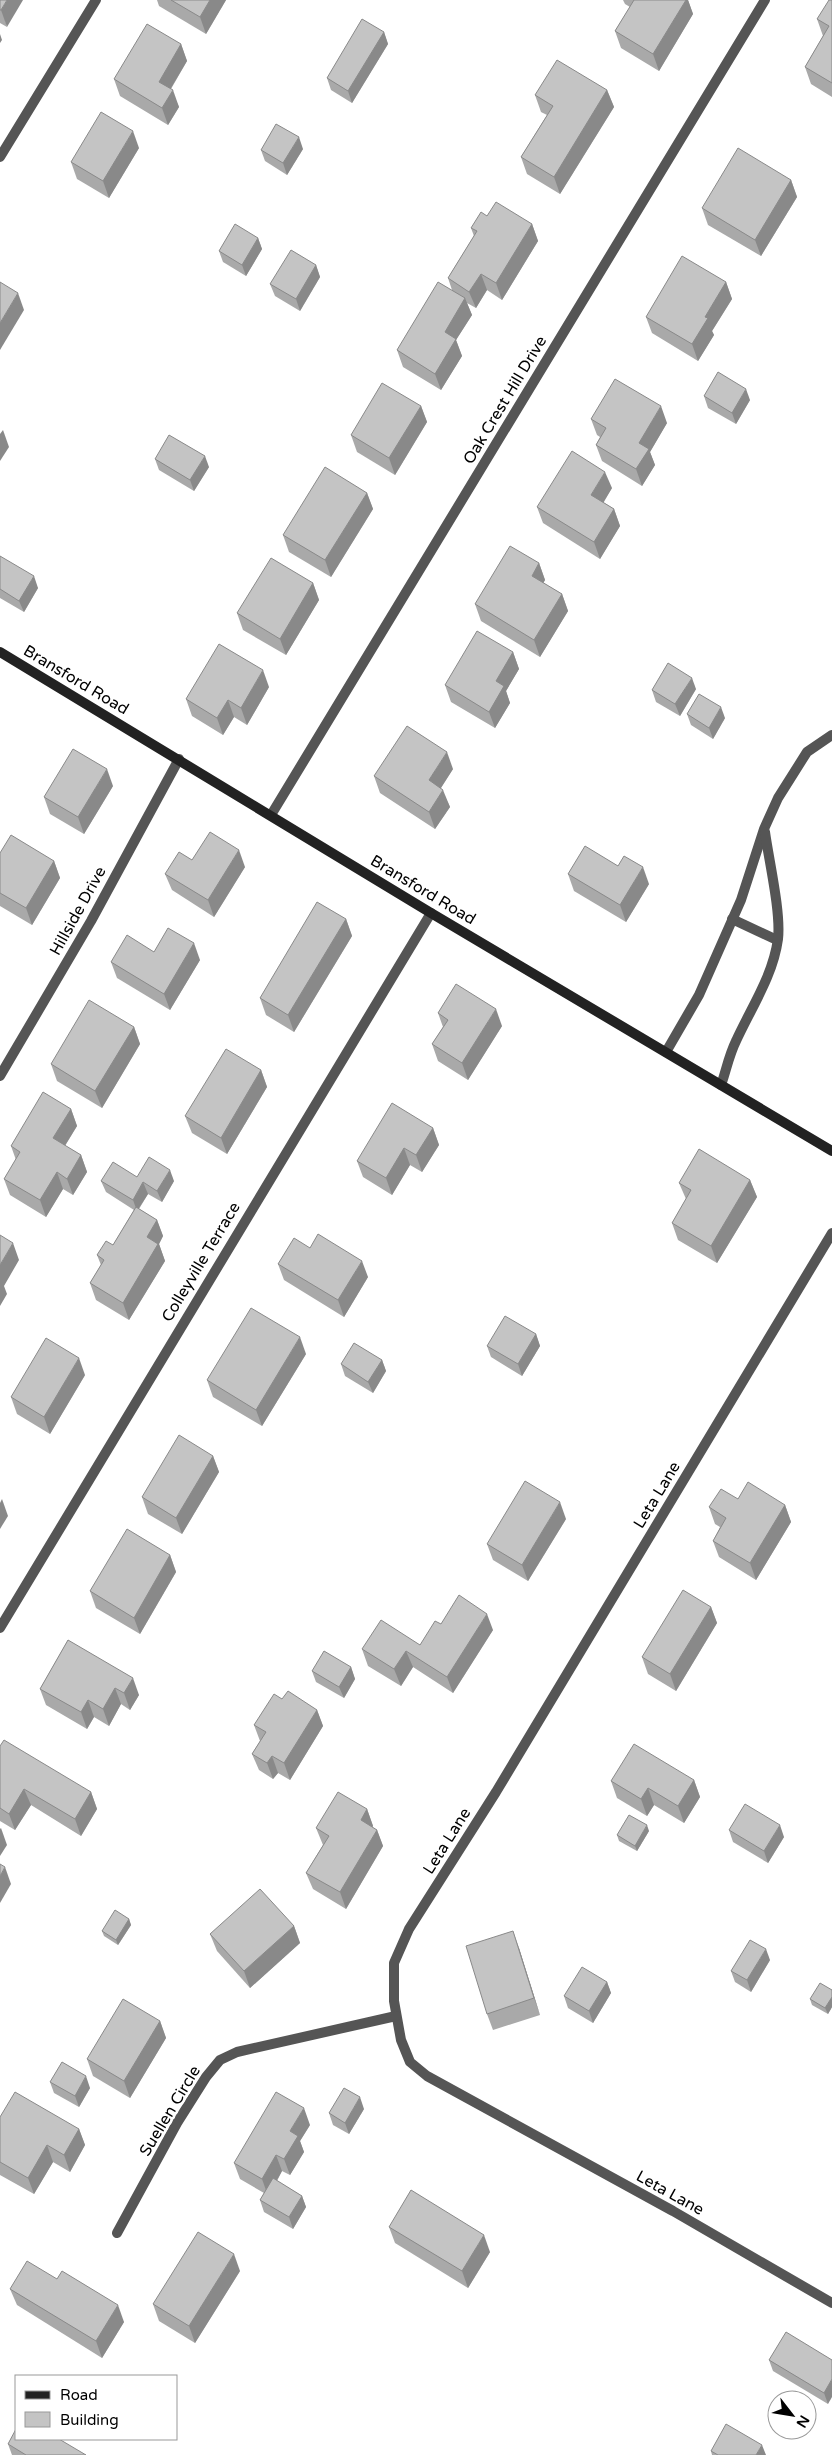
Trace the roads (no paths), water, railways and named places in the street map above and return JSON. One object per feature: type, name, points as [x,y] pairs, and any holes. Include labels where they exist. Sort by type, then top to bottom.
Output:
[{"type":"street","points":[[0,157],[96,0]]},
{"type":"street","name":"Oak Crest Hill Drive","points":[[271,816],[765,0]]},
{"type":"street","name":"Bransford Road","points":[[0,652],[430,913],[832,1151]]},
{"type":"street","points":[[666,1052],[699,995],[741,900],[764,829],[778,798],[807,752],[832,735]]},
{"type":"street","name":"Hillside Drive","points":[[0,1076],[90,921],[179,759]]},
{"type":"street","points":[[721,1085],[735,1043],[754,1007],[770,968],[778,940],[764,829]]},
{"type":"street","name":"Colleyville Terrace","points":[[0,1628],[430,913]]},
{"type":"street","points":[[732,919],[778,940]]},
{"type":"street","name":"Leta Lane","points":[[832,1233],[496,1792],[409,1929],[394,1963],[394,2001],[401,2040],[410,2062],[427,2076],[673,2211],[832,2304]]},
{"type":"street","name":"Suellen Circle","points":[[116,2232],[178,2123],[206,2077],[220,2060],[238,2052],[396,2016]]}]
